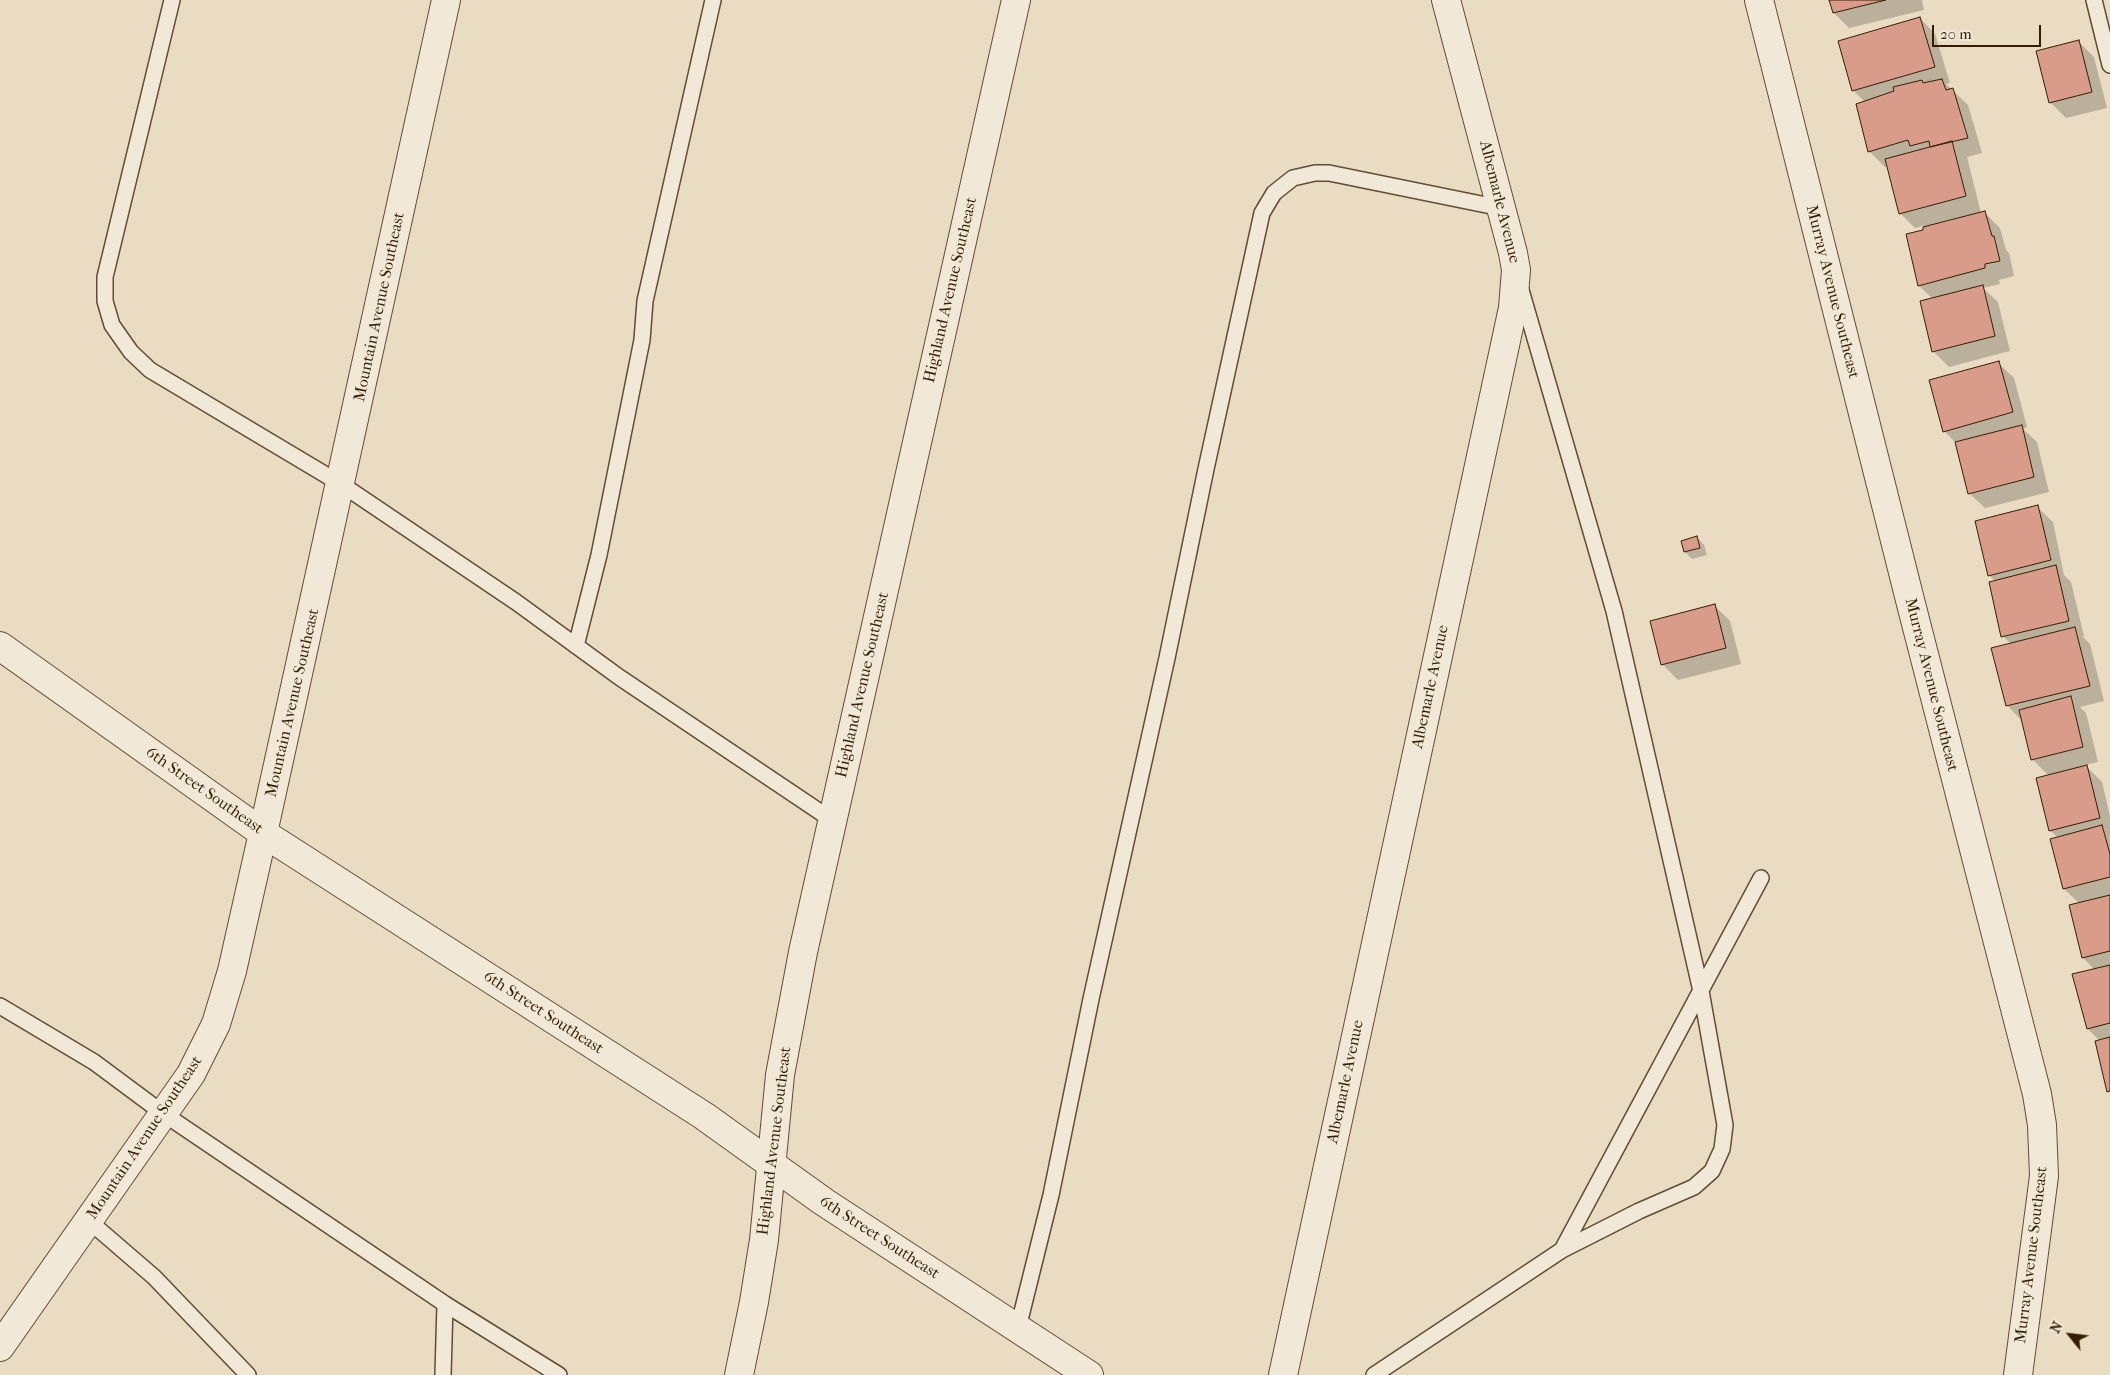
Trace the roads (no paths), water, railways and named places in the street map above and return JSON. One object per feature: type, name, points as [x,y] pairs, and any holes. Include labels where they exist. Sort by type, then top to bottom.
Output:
[{"type":"street","name":"Mountain Avenue Southeast","points":[[0,1347],[191,1074],[216,1024],[232,971],[264,833],[446,0]]},
{"type":"street","name":"Highland Avenue Southeast","points":[[739,1375],[764,1240],[780,1076],[803,952],[856,722],[1016,0]]},
{"type":"street","name":"Albemarle Avenue","points":[[1283,1375],[1513,308],[1516,270],[1513,253],[1446,0]]},
{"type":"street","name":"Murray Avenue Southeast","points":[[1759,0],[1912,610],[2037,1094],[2042,1124],[2044,1176],[2018,1375]]},
{"type":"street","name":"6th Street Southeast","points":[[0,646],[264,833],[704,1116],[824,1202],[1089,1375]]},
{"type":"lane","points":[[172,0],[105,277],[105,301],[112,325],[131,352],[150,370],[341,484],[516,602],[619,677],[832,820]]},
{"type":"lane","points":[[576,646],[598,555],[642,340],[645,301],[713,0]]},
{"type":"lane","points":[[2094,0],[2110,65]]},
{"type":"lane","points":[[1018,1328],[1051,1195],[1091,999],[1167,658],[1262,212],[1274,193],[1293,178],[1315,172],[1330,173],[1502,208]]},
{"type":"lane","points":[[1374,1375],[1562,1250],[1639,1211],[1694,1187],[1712,1171],[1722,1149],[1725,1125],[1701,991],[1614,611],[1516,270]]},
{"type":"lane","points":[[1562,1250],[1761,878]]},
{"type":"lane","points":[[0,1006],[94,1062],[164,1114],[445,1304],[559,1375]]},
{"type":"lane","points":[[89,1221],[154,1277],[248,1375]]},
{"type":"lane","points":[[443,1375],[445,1304]]}]
